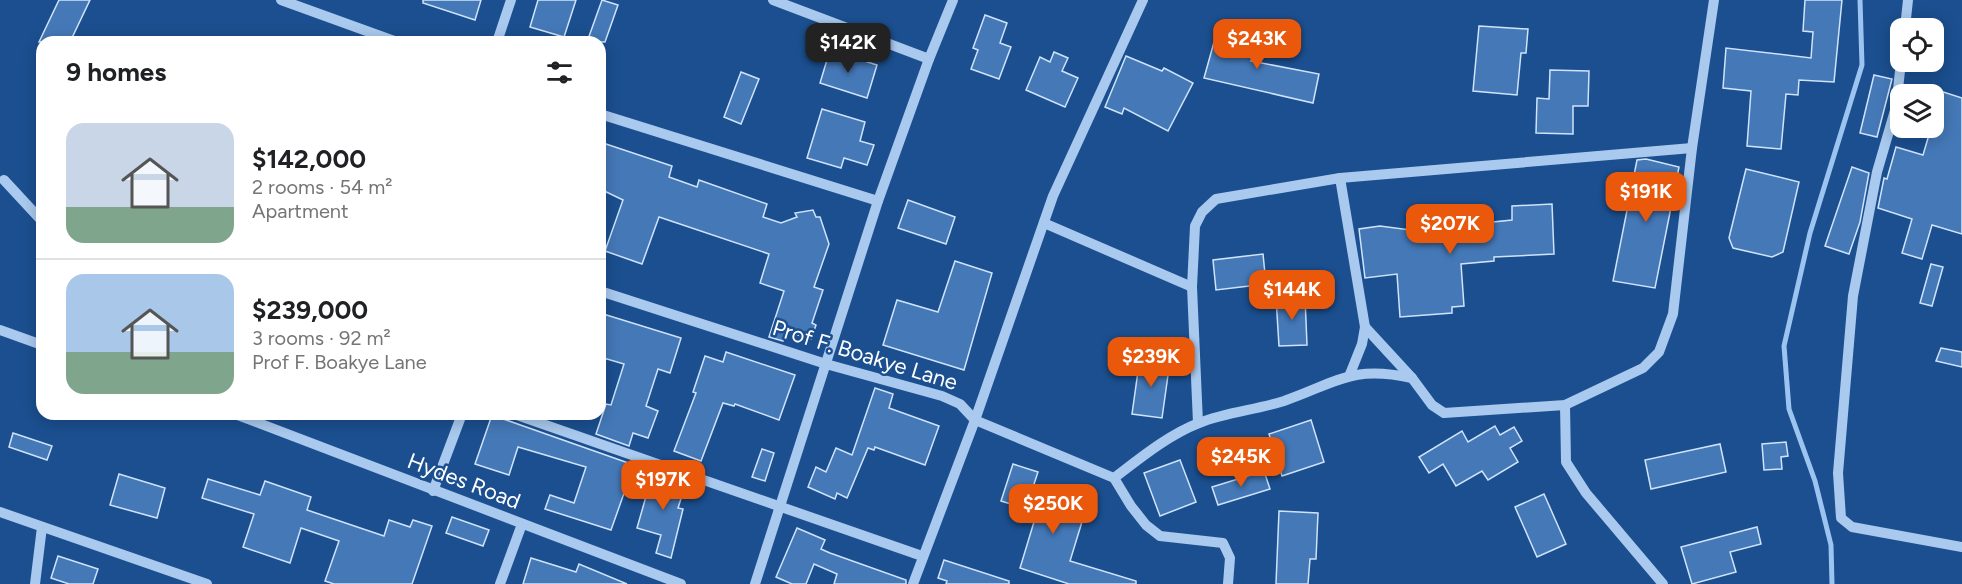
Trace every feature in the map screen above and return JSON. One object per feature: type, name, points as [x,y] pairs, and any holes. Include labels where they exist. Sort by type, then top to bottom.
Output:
[{"type":"street","points":[[281,0],[380,36]]},
{"type":"street","points":[[499,36],[511,0]]},
{"type":"street","points":[[773,0],[928,59]]},
{"type":"street","points":[[755,584],[878,201],[928,59],[953,0]]},
{"type":"street","points":[[913,584],[975,420],[1053,196],[1143,0]]},
{"type":"street","points":[[1365,327],[1412,378],[1432,405],[1444,413],[1565,405],[1643,368],[1659,352],[1672,314],[1692,148],[1714,0]]},
{"type":"street","points":[[1906,18],[1908,0]]},
{"type":"street","points":[[1900,72],[1896,107],[1877,172],[1853,296],[1838,473],[1841,518],[1852,527],[1962,547]]},
{"type":"street","points":[[606,116],[878,201]]},
{"type":"street","points":[[1198,423],[1192,287],[1195,226],[1202,212],[1216,199],[1340,178],[1692,148]]},
{"type":"street","points":[[1340,178],[1365,327],[1362,344],[1350,374]]},
{"type":"street","points":[[4,180],[36,215]]},
{"type":"street","points":[[1044,223],[1192,287]]},
{"type":"street","name":"Prof F. Boakye Lane","points":[[606,293],[826,364],[942,396],[960,404],[975,420],[1114,478]]},
{"type":"street","points":[[0,330],[36,343]]},
{"type":"street","points":[[1228,584],[1230,558],[1223,543],[1161,536],[1136,512],[1114,478],[1164,443],[1198,423],[1283,401],[1350,374],[1376,372],[1412,378]]},
{"type":"street","points":[[1565,405],[1566,462],[1586,493],[1663,584]]},
{"type":"street","name":"Hydes Road","points":[[250,420],[681,584]]},
{"type":"street","points":[[433,491],[460,420]]},
{"type":"street","points":[[532,420],[780,504],[922,556]]},
{"type":"street","points":[[0,512],[207,584]]},
{"type":"street","points":[[500,584],[522,524]]},
{"type":"street","points":[[35,584],[42,527]]},
{"type":"building","points":[[59,0],[90,0],[73,36],[42,36]]},
{"type":"building","points":[[423,0],[481,0],[475,20],[423,3]]},
{"type":"building","points":[[538,0],[576,0],[564,36],[530,27]]},
{"type":"building","points":[[602,0],[618,5],[606,39],[606,36],[589,36]]},
{"type":"building","points":[[1805,0],[1842,0],[1834,82],[1799,80],[1798,95],[1786,94],[1781,149],[1747,146],[1751,91],[1723,88],[1726,48],[1811,58],[1813,32],[1803,31]]},
{"type":"building","points":[[985,15],[1007,23],[1000,43],[1011,47],[999,79],[971,69],[978,50],[973,48]]},
{"type":"building","points":[[1245,26],[1263,29],[1251,61],[1319,74],[1313,103],[1204,78],[1216,35],[1236,49]]},
{"type":"building","points":[[1479,26],[1528,29],[1526,53],[1521,53],[1517,95],[1473,91]]},
{"type":"building","points":[[830,50],[877,65],[867,98],[820,83]]},
{"type":"building","points":[[1054,52],[1068,58],[1062,71],[1078,78],[1065,107],[1026,90],[1040,57],[1050,62]]},
{"type":"building","points":[[1126,56],[1162,71],[1164,68],[1193,83],[1168,131],[1124,108],[1122,114],[1105,107]]},
{"type":"building","points":[[1550,70],[1589,71],[1588,106],[1573,106],[1573,134],[1536,133],[1537,98],[1549,99]]},
{"type":"building","points":[[741,72],[759,79],[741,124],[724,117]]},
{"type":"building","points":[[1874,75],[1892,79],[1877,137],[1860,133]]},
{"type":"building","points":[[1944,92],[1962,98],[1962,234],[1932,225],[1922,259],[1902,253],[1912,219],[1878,208],[1884,178],[1887,179],[1896,147],[1923,155],[1928,138],[1944,138]]},
{"type":"building","points":[[822,109],[865,122],[860,141],[874,145],[867,165],[844,158],[841,168],[807,158]]},
{"type":"building","points":[[606,144],[672,166],[669,177],[697,187],[699,180],[767,204],[763,217],[781,223],[797,217],[795,213],[813,210],[816,217],[820,217],[829,244],[814,287],[823,290],[812,323],[816,325],[811,339],[785,331],[783,341],[769,337],[784,291],[760,283],[769,254],[659,217],[642,264],[606,251],[623,200],[606,192]]},
{"type":"building","points":[[1646,159],[1679,167],[1655,288],[1613,281],[1637,160]]},
{"type":"building","points":[[1852,167],[1869,173],[1860,222],[1849,254],[1825,246]]},
{"type":"building","points":[[1746,169],[1799,182],[1783,252],[1772,257],[1733,248],[1729,238]]},
{"type":"building","points":[[908,200],[955,217],[946,244],[898,228]]},
{"type":"building","points":[[1552,204],[1554,254],[1494,257],[1494,261],[1461,264],[1464,306],[1452,307],[1452,313],[1400,317],[1397,274],[1365,278],[1359,229],[1380,226],[1410,230],[1409,222],[1433,219],[1434,228],[1512,220],[1512,206]]},
{"type":"building","points":[[1263,254],[1266,284],[1216,290],[1213,260]]},
{"type":"building","points":[[955,261],[992,273],[964,370],[883,345],[897,300],[938,312]]},
{"type":"building","points":[[1931,264],[1943,267],[1932,306],[1920,303]]},
{"type":"building","points":[[1305,297],[1307,345],[1279,346],[1276,298]]},
{"type":"building","points":[[606,315],[681,338],[670,373],[658,369],[646,406],[658,411],[648,438],[633,433],[629,446],[596,434],[601,420],[606,420],[606,404],[611,405],[624,364],[606,359]]},
{"type":"building","points":[[1941,348],[1962,352],[1962,367],[1936,361]]},
{"type":"building","points":[[726,352],[795,375],[779,420],[735,404],[734,406],[723,403],[701,461],[674,451],[696,393],[693,392],[705,356],[723,362]]},
{"type":"building","points":[[1140,357],[1170,361],[1162,418],[1132,414]]},
{"type":"building","points":[[875,388],[893,394],[889,408],[939,426],[925,465],[875,447],[874,450],[868,448],[847,498],[837,493],[835,499],[808,487],[816,467],[826,472],[836,448],[852,455]]},
{"type":"building","points":[[490,420],[506,420],[634,465],[611,530],[545,509],[550,495],[574,503],[586,467],[518,447],[509,475],[475,464]]},
{"type":"building","points":[[1311,420],[1324,462],[1282,476],[1269,434]]},
{"type":"building","points":[[1495,426],[1500,435],[1514,427],[1522,441],[1510,448],[1518,462],[1488,480],[1482,471],[1456,486],[1443,464],[1429,473],[1419,457],[1462,431],[1468,442]]},
{"type":"building","points":[[13,433],[52,446],[47,460],[9,447]]},
{"type":"building","points":[[1786,442],[1788,456],[1781,457],[1782,469],[1764,470],[1762,444]]},
{"type":"building","points":[[1720,444],[1726,472],[1651,489],[1645,460]]},
{"type":"building","points":[[762,449],[774,453],[765,481],[752,477]]},
{"type":"building","points":[[1180,460],[1196,502],[1160,516],[1144,473]]},
{"type":"building","points":[[1013,464],[1038,472],[1030,496],[1085,512],[1070,561],[1136,581],[1136,584],[1069,584],[1020,568],[1037,512],[1001,501]]},
{"type":"building","points":[[1264,471],[1270,489],[1218,505],[1212,487]]},
{"type":"building","points":[[653,472],[686,483],[678,508],[683,509],[671,558],[656,553],[661,535],[637,528]]},
{"type":"building","points":[[119,474],[165,488],[157,518],[110,505]]},
{"type":"building","points":[[208,479],[260,495],[265,481],[311,497],[307,510],[384,536],[389,520],[410,527],[413,520],[432,526],[412,584],[334,584],[325,581],[339,541],[301,528],[290,563],[243,547],[254,514],[202,498]]},
{"type":"building","points":[[1544,494],[1566,544],[1537,557],[1515,507]]},
{"type":"building","points":[[1279,511],[1318,513],[1316,559],[1310,559],[1308,584],[1276,584]]},
{"type":"building","points":[[452,517],[489,530],[483,546],[446,533]]},
{"type":"building","points":[[1757,527],[1761,544],[1730,552],[1736,572],[1692,584],[1681,547]]},
{"type":"building","points":[[797,528],[825,540],[821,549],[906,580],[906,584],[834,584],[837,574],[814,564],[806,584],[792,584],[776,577]]},
{"type":"building","points":[[58,556],[98,569],[93,584],[69,584],[51,578]]},
{"type":"building","points":[[531,558],[576,572],[579,564],[627,584],[523,584]]},
{"type":"building","points":[[944,560],[1009,581],[1009,584],[946,584],[947,581],[938,578]]},
{"type":"waterway","points":[[1832,584],[1831,545],[1815,481],[1789,409],[1784,346],[1810,233],[1862,65],[1860,0]]}]
